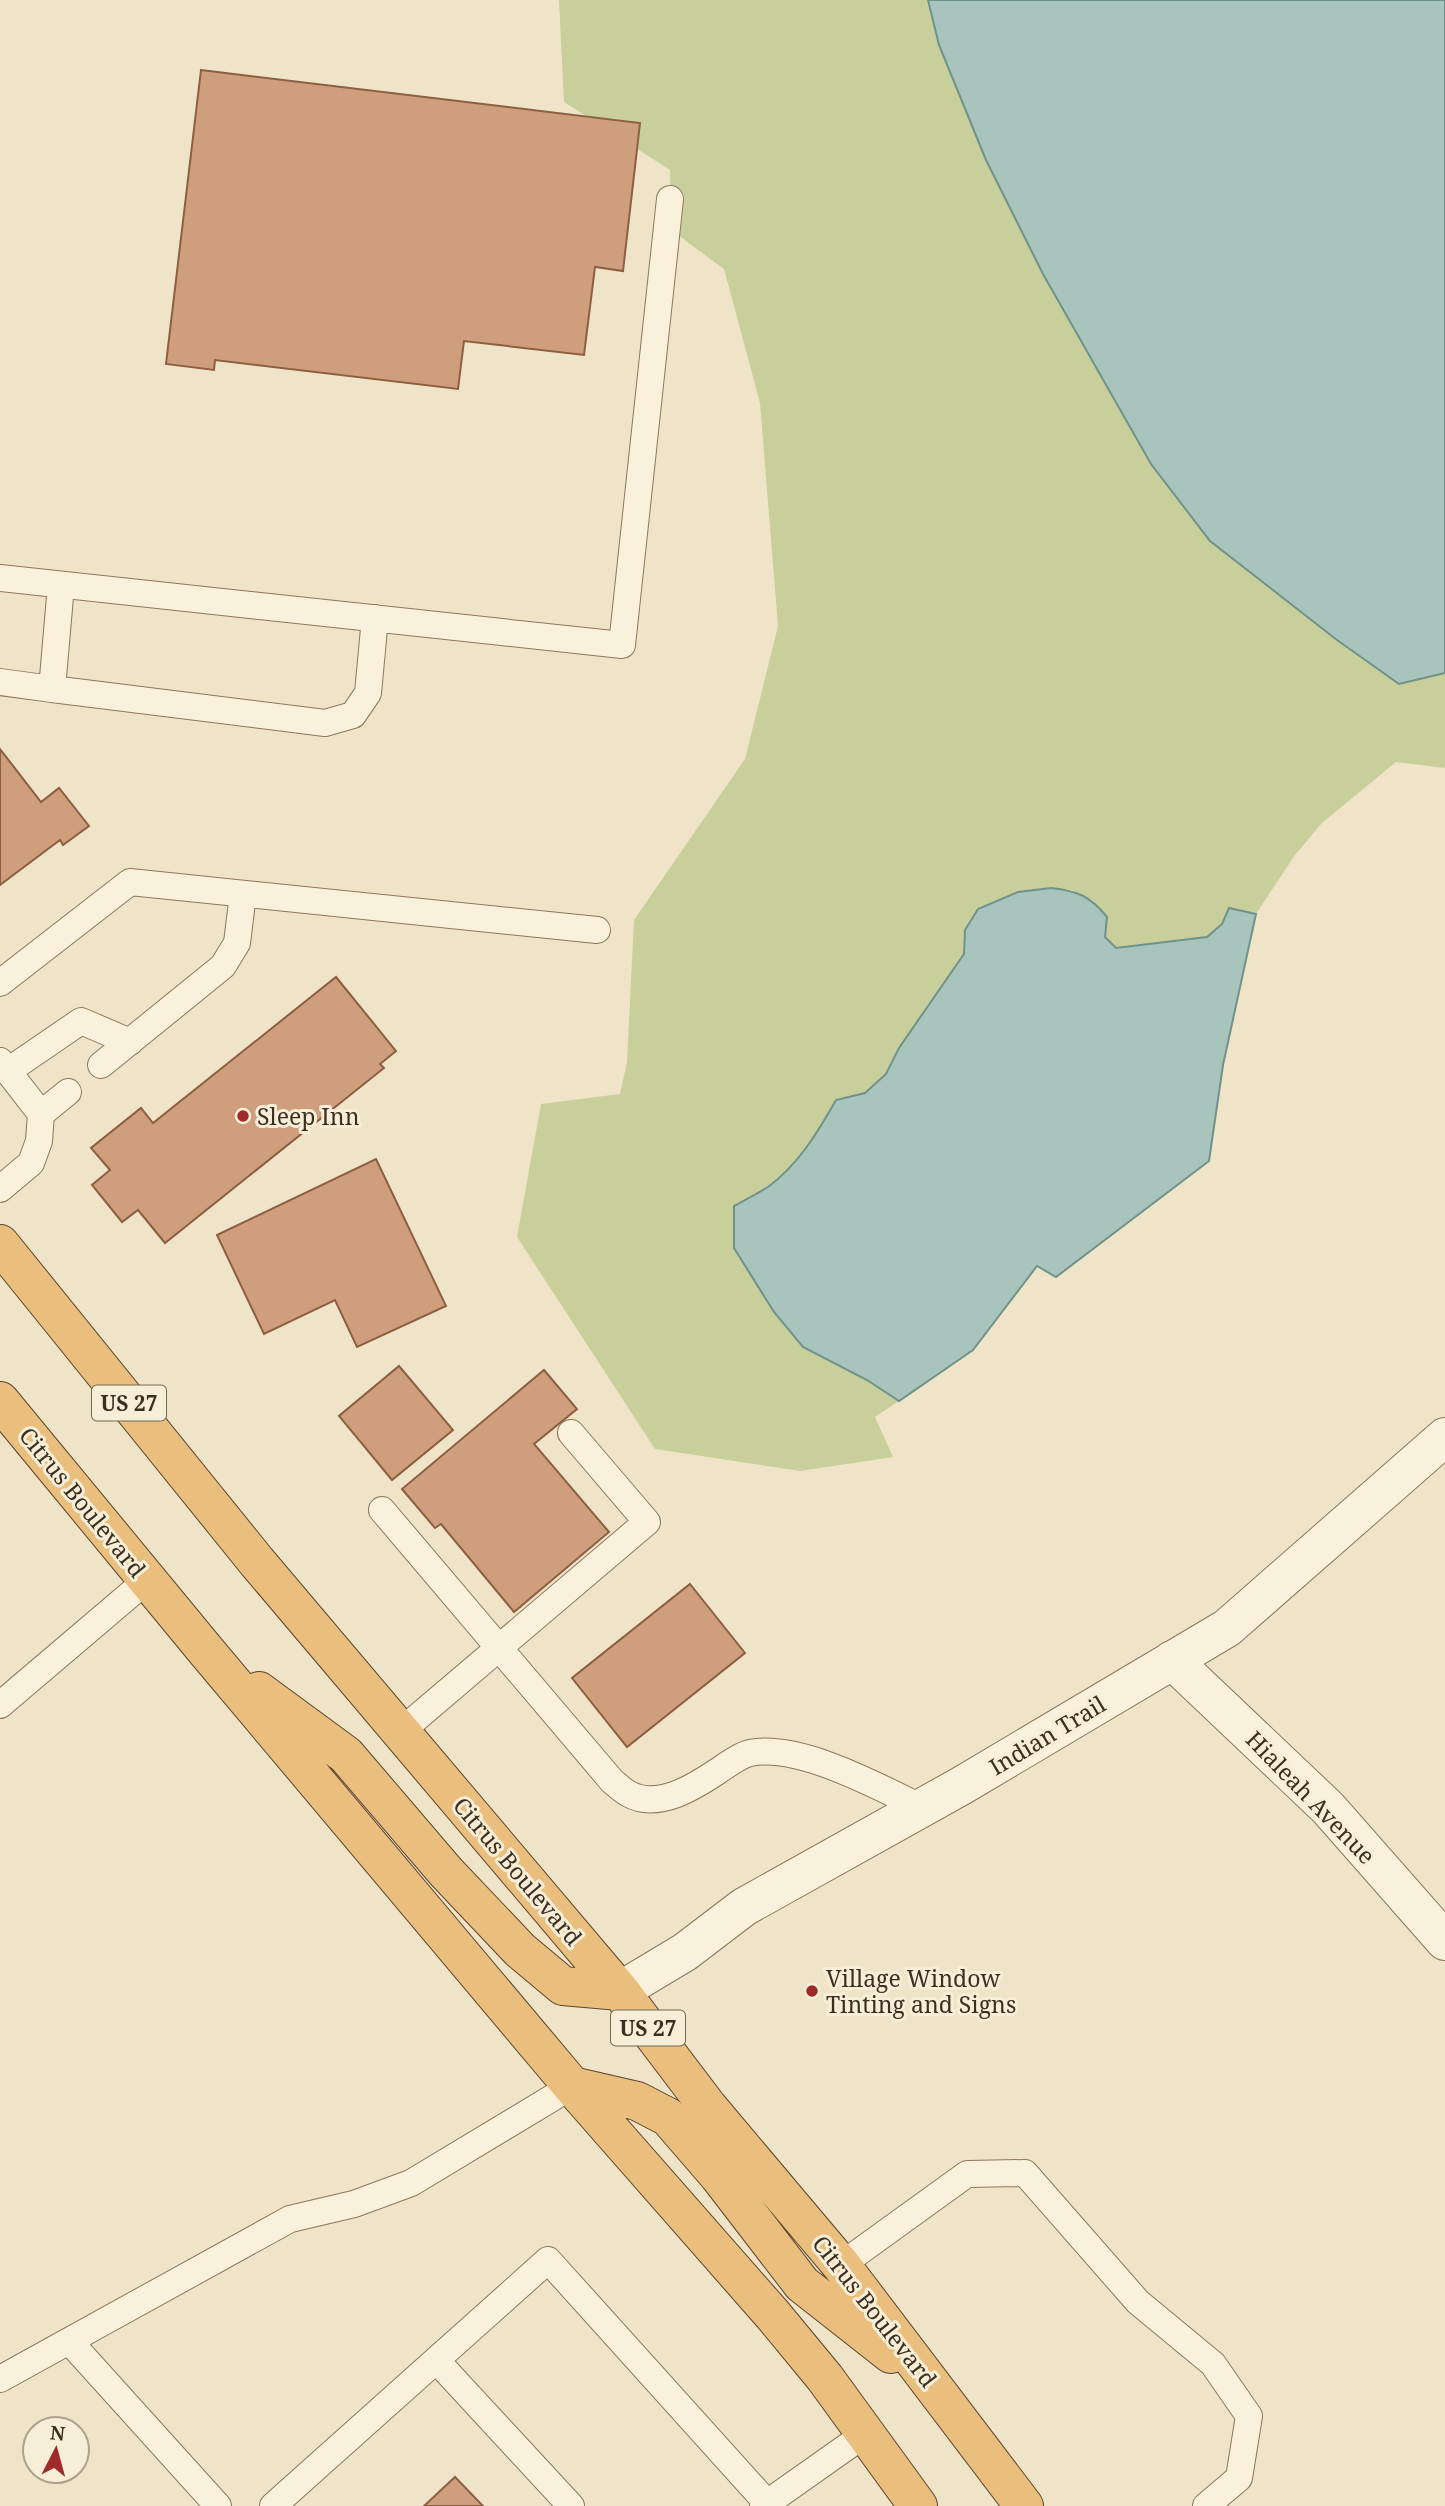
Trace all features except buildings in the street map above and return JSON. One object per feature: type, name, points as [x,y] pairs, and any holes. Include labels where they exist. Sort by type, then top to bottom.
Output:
[{"type":"highway","name":"Citrus Boulevard","points":[[0,1244],[257,1562],[620,1991],[708,2107],[841,2265],[1024,2506]]},
{"type":"highway","name":"Citrus Boulevard","points":[[0,1401],[572,2086],[773,2315],[825,2378],[918,2506]]},
{"type":"highway","points":[[207,1652],[346,1755],[455,1882],[520,1950],[563,1986],[620,1991]]},
{"type":"highway","points":[[572,2086],[637,2101],[668,2117],[719,2176],[802,2284],[936,2389]]},
{"type":"street","name":"Indian Trail","points":[[620,1991],[685,1952],[744,1907],[922,1808],[1227,1628],[1445,1437]]},
{"type":"street","name":"Hialeah Avenue","points":[[1172,1660],[1328,1808],[1445,1941]]},
{"type":"lane","points":[[0,578],[622,645],[670,199]]},
{"type":"lane","points":[[52,689],[61,585]]},
{"type":"lane","points":[[0,682],[325,723],[353,715],[368,692],[375,618]]},
{"type":"lane","points":[[0,983],[130,882],[597,930]]},
{"type":"lane","points":[[101,1065],[223,966],[237,943],[243,894]]},
{"type":"lane","points":[[0,1189],[30,1163],[39,1141],[41,1114],[4,1066],[81,1021],[130,1042]]},
{"type":"lane","points":[[41,1114],[68,1092]]},
{"type":"lane","points":[[400,1732],[647,1522],[571,1433]]},
{"type":"lane","points":[[382,1510],[612,1781],[629,1795],[652,1800],[664,1797],[690,1789],[749,1753],[780,1753],[810,1760],[860,1778],[922,1808]]},
{"type":"lane","points":[[0,1705],[147,1580]]},
{"type":"lane","points":[[4,2367],[70,2342],[290,2219],[354,2204],[411,2183],[572,2086]]},
{"type":"lane","points":[[841,2265],[967,2174],[1025,2173],[1138,2302],[1213,2364],[1249,2416],[1239,2478],[1206,2506]]},
{"type":"lane","points":[[273,2506],[548,2260],[765,2504],[865,2434]]},
{"type":"lane","points":[[70,2342],[218,2506]]},
{"type":"lane","points":[[436,2360],[571,2506]]},
{"type":"green space","points":[[559,0],[928,0],[939,45],[986,160],[1043,274],[1151,464],[1210,541],[1398,684],[1445,673],[1445,768],[1396,762],[1322,823],[1295,855],[1256,914],[1230,908],[1222,924],[1207,937],[1116,948],[1105,937],[1095,902],[1072,890],[1051,888],[978,909],[965,930],[964,953],[899,1048],[886,1074],[865,1093],[836,1100],[814,1136],[789,1168],[768,1187],[734,1206],[774,1312],[803,1347],[867,1380],[899,1401],[875,1417],[893,1457],[800,1471],[655,1449],[517,1237],[541,1104],[620,1094],[627,1062],[634,920],[745,759],[778,626],[760,403],[724,269],[671,230],[670,170],[564,102]]},
{"type":"water","points":[[928,0],[1445,0],[1445,673],[1399,684],[1337,640],[1210,541],[1151,464],[1043,274],[986,160],[939,45]]},
{"type":"water","points":[[1051,888],[1076,893],[1095,904],[1107,917],[1105,937],[1116,948],[1207,937],[1222,924],[1229,908],[1256,914],[1223,1065],[1209,1161],[1056,1277],[1037,1266],[973,1350],[899,1401],[867,1380],[803,1347],[774,1312],[734,1248],[734,1206],[768,1187],[789,1169],[836,1100],[865,1093],[886,1074],[899,1048],[964,954],[965,930],[978,909],[1018,892]]},
{"type":"place","name":"Sleep Inn","points":[[243,1116]]},
{"type":"place","name":"Village Window Tinting and Signs","points":[[812,1991]]}]
